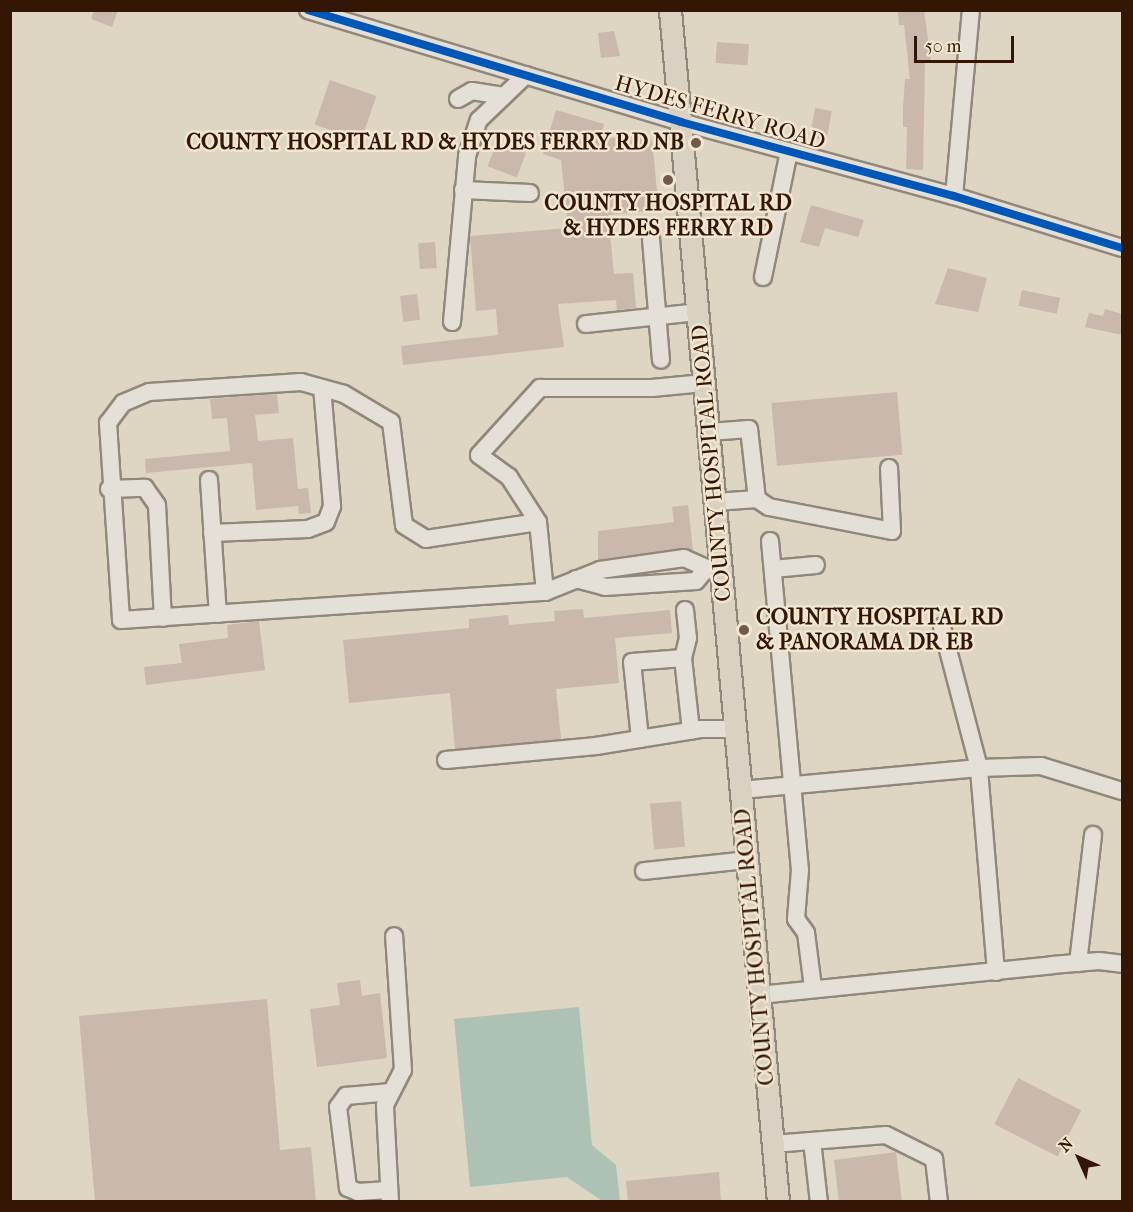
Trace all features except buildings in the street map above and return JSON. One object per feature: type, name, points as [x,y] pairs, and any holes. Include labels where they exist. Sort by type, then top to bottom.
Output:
[{"type":"main road","name":"COUNTY HOSPITAL ROAD","points":[[670,10],[715,502],[714,572],[735,729],[778,1202]]},
{"type":"street","name":"HYDES FERRY ROAD","points":[[308,10],[681,122],[954,196],[1122,248]]},
{"type":"street","points":[[954,196],[971,10]]},
{"type":"street","points":[[452,322],[466,156],[476,126],[526,75]]},
{"type":"street","points":[[458,99],[472,91],[504,96]]},
{"type":"street","points":[[763,277],[789,152]]},
{"type":"street","points":[[463,190],[530,193]]},
{"type":"street","points":[[651,239],[661,360]]},
{"type":"street","points":[[586,324],[698,312]]},
{"type":"street","points":[[538,522],[426,539],[404,525],[392,422],[344,394],[302,382],[149,392],[123,403],[108,423],[109,489],[121,620],[545,592],[600,570],[684,558],[714,572]]},
{"type":"street","points":[[545,592],[538,522],[509,477],[479,454],[540,388],[652,387],[704,383]]},
{"type":"street","points":[[212,533],[308,529],[326,522],[332,506],[322,388]]},
{"type":"street","points":[[709,432],[749,429],[756,499]]},
{"type":"street","points":[[715,502],[756,499],[769,507],[892,531],[889,468]]},
{"type":"street","points":[[209,480],[218,614]]},
{"type":"street","points":[[109,489],[145,488],[157,505],[163,618]]},
{"type":"street","points":[[770,541],[800,870],[796,919],[806,933],[813,988]]},
{"type":"street","points":[[773,570],[816,566]]},
{"type":"street","points":[[576,579],[605,587],[696,581],[714,572]]},
{"type":"street","points":[[685,610],[688,638],[683,658],[691,731]]},
{"type":"street","points":[[942,627],[979,768],[996,972]]},
{"type":"street","points":[[639,739],[632,662],[683,658]]},
{"type":"street","points":[[446,760],[639,739],[691,731],[735,729]]},
{"type":"street","points":[[741,790],[979,768],[1041,766],[1122,791]]},
{"type":"street","points":[[1078,963],[1093,835]]},
{"type":"street","points":[[644,871],[747,860]]},
{"type":"street","points":[[391,1092],[346,1096],[338,1107],[348,1188],[358,1192],[389,1196],[385,1105],[403,1070],[394,936]]},
{"type":"street","points":[[759,994],[1078,963],[1122,964]]},
{"type":"street","points":[[773,1144],[886,1135],[934,1159],[939,1202]]},
{"type":"street","points":[[812,1141],[819,1202]]},
{"type":"shaded area","points":[[579,1007],[592,1145],[616,1165],[620,1201],[602,1201],[567,1177],[470,1187],[454,1019]]},
{"type":"cycle path","points":[[308,10],[681,122],[954,196],[1122,248]]},
{"type":"place","name":"COUNTY HOSPITAL RD & HYDES FERRY RD NB","points":[[696,143]]},
{"type":"place","name":"COUNTY HOSPITAL RD & HYDES FERRY RD","points":[[668,180]]},
{"type":"place","name":"COUNTY HOSPITAL RD & PANORAMA DR EB","points":[[744,630]]}]
